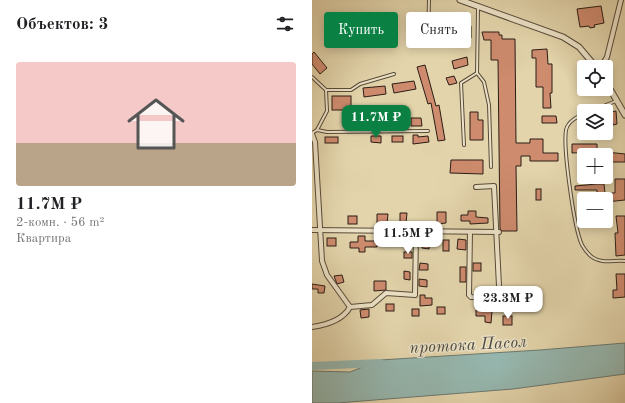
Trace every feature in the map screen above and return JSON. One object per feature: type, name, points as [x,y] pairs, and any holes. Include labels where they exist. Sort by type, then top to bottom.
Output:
[{"type":"street","points":[[461,0],[563,37],[579,47],[590,60]]},
{"type":"street","points":[[604,60],[621,0]]},
{"type":"street","points":[[613,94],[625,116]]},
{"type":"street","points":[[312,134],[315,142],[320,230],[324,269],[350,307]]},
{"type":"street","points":[[470,232],[469,295],[471,297],[496,298],[500,295],[494,186],[476,187]]},
{"type":"street","points":[[312,230],[497,232]]},
{"type":"street","points":[[350,307],[372,305],[386,293],[415,295],[416,232]]},
{"type":"street","points":[[312,327],[332,321],[346,314],[350,307]]},
{"type":"lane","points":[[429,0],[429,12]]},
{"type":"lane","points":[[478,6],[477,72],[484,82],[489,105],[490,167]]},
{"type":"lane","points":[[464,145],[462,83],[477,72]]},
{"type":"lane","points":[[312,77],[326,90],[351,90],[360,84],[394,74]]},
{"type":"lane","points":[[312,134],[317,130],[327,111],[326,90]]},
{"type":"lane","points":[[609,104],[617,101]]},
{"type":"lane","points":[[577,116],[566,129],[566,151],[578,231],[582,245],[593,258],[608,262],[625,261]]},
{"type":"lane","points":[[317,130],[326,132],[428,131]]},
{"type":"water","points":[[625,343],[625,374],[513,389],[337,403],[312,403],[312,371],[350,372],[380,360]]},
{"type":"building","points":[[601,6],[604,23],[594,25],[595,27],[590,28],[589,26],[580,27],[577,9]]},
{"type":"building","points":[[482,32],[499,32],[499,35],[502,35],[502,39],[515,39],[516,143],[530,143],[530,139],[543,139],[543,153],[558,153],[558,161],[530,161],[530,156],[521,156],[521,166],[516,166],[517,231],[502,231],[500,229],[498,60],[491,60],[491,40],[484,40]]},
{"type":"building","points":[[547,49],[548,64],[552,64],[552,93],[550,93],[551,108],[543,108],[543,87],[536,87],[536,58],[532,58],[532,50]]},
{"type":"building","points":[[314,52],[327,68],[320,74],[312,64],[312,54]]},
{"type":"building","points":[[467,57],[468,65],[454,69],[452,61]]},
{"type":"building","points":[[425,65],[436,106],[439,105],[445,140],[438,141],[431,103],[428,104],[417,67]]},
{"type":"building","points":[[454,76],[457,83],[449,85],[446,78]]},
{"type":"building","points":[[414,81],[416,89],[394,93],[392,84]]},
{"type":"building","points":[[385,86],[386,94],[364,97],[363,88]]},
{"type":"building","points":[[332,96],[351,96],[351,110],[332,110]]},
{"type":"building","points":[[616,111],[617,124],[613,125],[613,112]]},
{"type":"building","points":[[470,112],[478,112],[478,120],[483,120],[483,140],[470,140]]},
{"type":"building","points":[[542,116],[556,116],[557,123],[542,123]]},
{"type":"building","points":[[411,118],[421,118],[422,126],[411,126]]},
{"type":"building","points":[[390,119],[403,120],[403,127],[390,127]]},
{"type":"building","points":[[350,121],[359,122],[359,127],[350,127]]},
{"type":"building","points":[[370,121],[381,121],[382,126],[370,127]]},
{"type":"building","points":[[413,135],[418,135],[418,137],[428,136],[429,142],[413,144]]},
{"type":"building","points":[[371,136],[381,136],[381,143],[371,142]]},
{"type":"building","points":[[392,136],[403,136],[403,142],[392,142]]},
{"type":"building","points":[[325,137],[338,137],[338,143],[325,143]]},
{"type":"building","points":[[572,144],[597,144],[597,148],[577,148],[577,153],[572,153]]},
{"type":"building","points":[[613,153],[625,154],[625,162],[613,162]]},
{"type":"building","points":[[451,160],[483,160],[483,174],[450,173]]},
{"type":"building","points":[[615,179],[625,179],[625,200],[613,201],[613,193],[615,193]]},
{"type":"building","points":[[604,184],[605,192],[597,192],[597,190],[575,190],[575,186]]},
{"type":"building","points":[[536,189],[541,189],[541,200],[536,200]]},
{"type":"building","points":[[468,211],[476,211],[476,217],[488,218],[488,223],[470,224],[470,221],[461,221],[461,215],[468,215]]},
{"type":"building","points":[[437,212],[446,212],[446,223],[437,224]]},
{"type":"building","points":[[400,213],[407,213],[406,223],[400,223]]},
{"type":"building","points":[[377,214],[388,214],[387,224],[377,224]]},
{"type":"building","points":[[348,216],[357,216],[357,224],[348,224]]},
{"type":"building","points":[[616,216],[625,216],[625,255],[616,256],[615,233],[618,233]]},
{"type":"building","points":[[358,236],[365,236],[365,241],[377,241],[377,247],[365,247],[365,252],[359,252],[359,248],[350,248],[350,242],[358,242]]},
{"type":"building","points":[[388,237],[398,238],[398,245],[387,245]]},
{"type":"building","points":[[327,238],[336,238],[336,246],[327,246]]},
{"type":"building","points":[[458,239],[466,240],[466,250],[457,249]]},
{"type":"building","points":[[423,240],[430,240],[429,249],[422,248]]},
{"type":"building","points":[[443,240],[449,240],[449,251],[443,251]]},
{"type":"building","points":[[404,252],[412,252],[412,258],[404,258]]},
{"type":"building","points":[[420,263],[428,264],[428,270],[419,270]]},
{"type":"building","points":[[473,263],[481,263],[481,271],[473,271]]},
{"type":"building","points":[[460,267],[466,267],[466,282],[460,282]]},
{"type":"building","points":[[404,271],[410,272],[410,280],[404,279]]},
{"type":"building","points":[[616,274],[625,274],[625,297],[613,298],[613,290],[617,290]]},
{"type":"building","points":[[342,275],[344,282],[337,284],[334,276]]},
{"type":"building","points":[[419,279],[427,280],[427,287],[419,286]]},
{"type":"building","points":[[374,281],[386,281],[386,290],[374,291]]},
{"type":"building","points":[[312,284],[325,286],[324,293],[318,293],[318,289],[312,289]]},
{"type":"building","points":[[420,295],[425,295],[425,298],[432,298],[432,305],[420,306]]},
{"type":"building","points":[[386,304],[394,304],[394,311],[386,311]]},
{"type":"building","points":[[437,307],[445,307],[445,314],[437,314]]},
{"type":"building","points":[[369,309],[369,317],[361,318],[360,310]]},
{"type":"building","points":[[412,309],[419,309],[419,316],[412,316]]},
{"type":"building","points":[[476,310],[492,311],[491,323],[485,322],[485,316],[476,316]]},
{"type":"building","points":[[503,316],[512,316],[512,325],[503,325]]},
{"type":"waterway","name":"протока Пасол","points":[[312,366],[380,363]]}]
